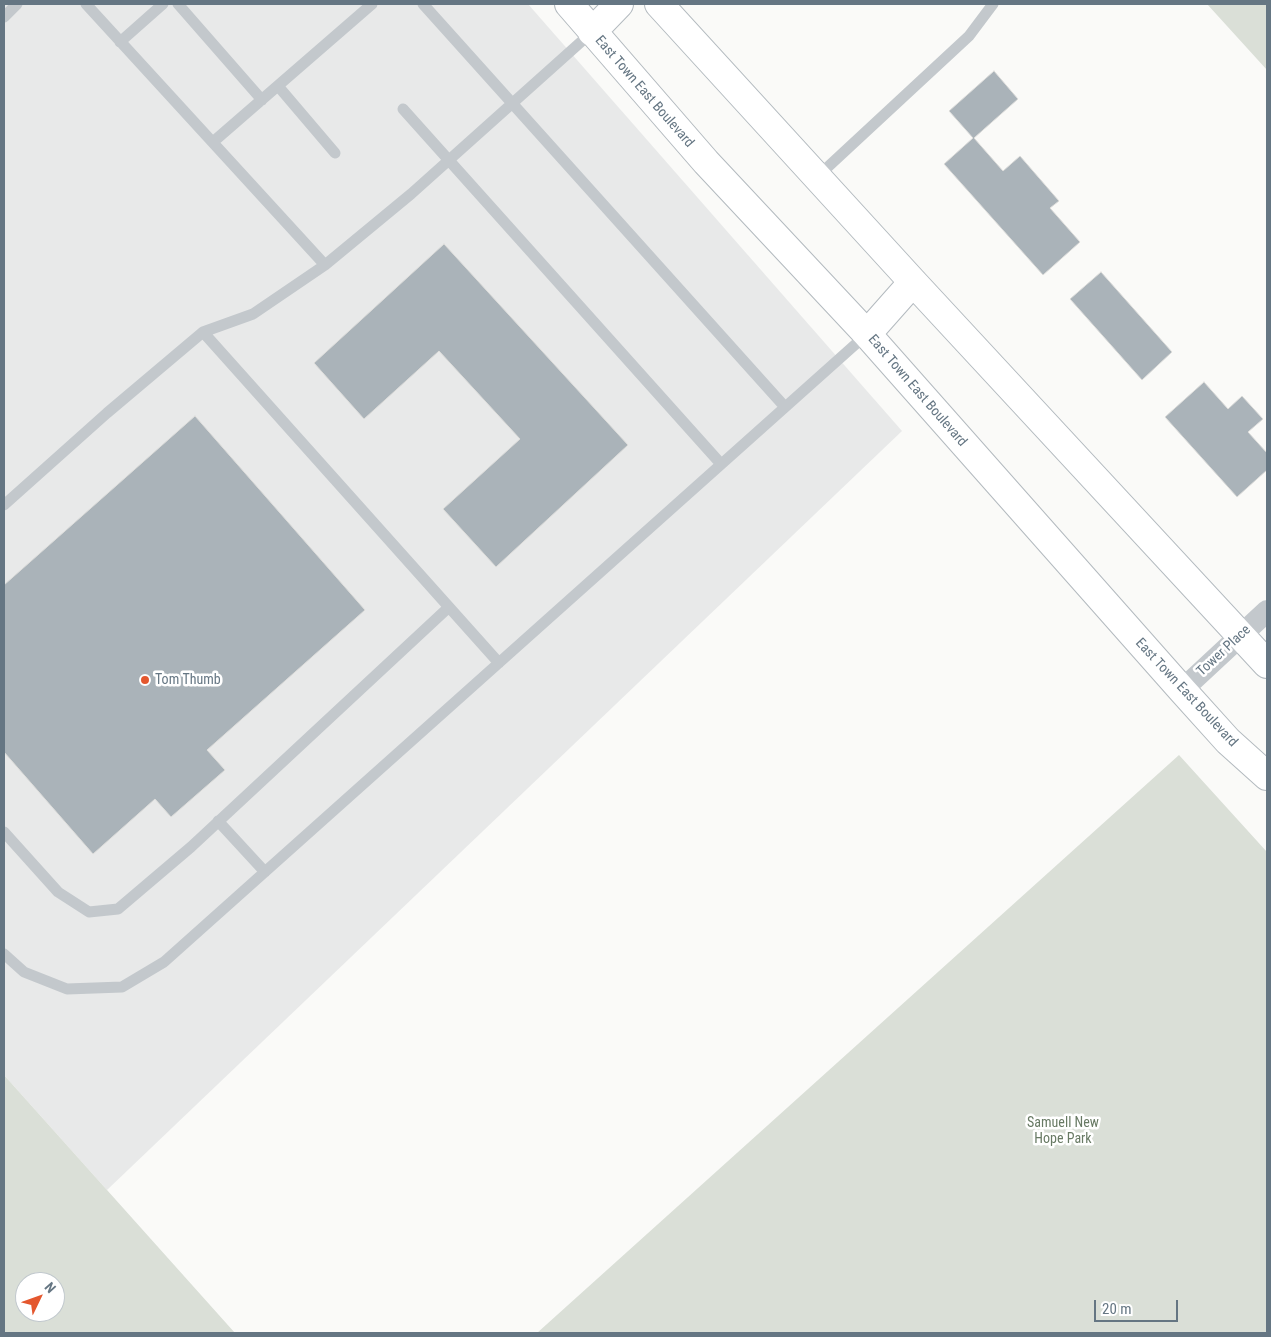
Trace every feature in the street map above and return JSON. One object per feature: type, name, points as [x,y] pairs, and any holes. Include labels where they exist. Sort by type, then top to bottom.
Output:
[{"type":"street","name":"East Town East Boulevard","points":[[569,4],[706,162],[867,334],[1228,741],[1267,776]]},
{"type":"street","points":[[592,32],[619,4]]},
{"type":"street","points":[[659,4],[913,282],[1267,664]]},
{"type":"street","points":[[867,334],[913,282]]},
{"type":"street","name":"Tower Place","points":[[1182,690],[1267,611]]},
{"type":"lane","points":[[4,17],[17,4]]},
{"type":"lane","points":[[86,4],[325,265]]},
{"type":"lane","points":[[120,42],[163,4]]},
{"type":"lane","points":[[178,4],[262,100]]},
{"type":"lane","points":[[214,142],[372,4]]},
{"type":"lane","points":[[423,4],[785,407]]},
{"type":"lane","points":[[818,177],[969,36],[993,4]]},
{"type":"lane","points":[[4,505],[202,332],[253,314],[325,265],[448,161],[592,32]]},
{"type":"lane","points":[[278,86],[335,153]]},
{"type":"lane","points":[[403,109],[721,464]]},
{"type":"lane","points":[[202,332],[500,663]]},
{"type":"lane","points":[[4,954],[24,972],[67,989],[122,987],[164,962],[867,334]]},
{"type":"lane","points":[[4,832],[58,892],[89,912],[118,909],[218,821],[449,607]]},
{"type":"lane","points":[[218,821],[265,872]]},
{"type":"shaded area","points":[[4,4],[528,4],[902,431],[107,1190],[4,1075]]},
{"type":"green space","points":[[1207,4],[1267,4],[1267,70]]},
{"type":"green space","name":"Samuell New Hope Park","points":[[1179,755],[1267,852],[1267,1333],[537,1333]]},
{"type":"green space","points":[[4,1075],[235,1333],[4,1333]]},
{"type":"building","points":[[994,71],[1018,99],[974,138],[1003,171],[1020,156],[1059,201],[1050,208],[1080,242],[1043,275],[944,164],[973,138],[949,111]]},
{"type":"building","points":[[444,244],[628,445],[496,567],[443,509],[520,439],[439,351],[364,419],[314,363]]},
{"type":"building","points":[[1101,272],[1172,352],[1142,380],[1070,299]]},
{"type":"building","points":[[1204,382],[1228,409],[1242,396],[1263,419],[1248,432],[1267,453],[1267,470],[1237,497],[1165,417]]},
{"type":"building","name":"Tom Thumb","points":[[195,416],[365,610],[207,750],[225,770],[171,817],[155,799],[93,854],[4,752],[4,585]]},
{"type":"place","name":"Tom Thumb","points":[[145,680]]}]
